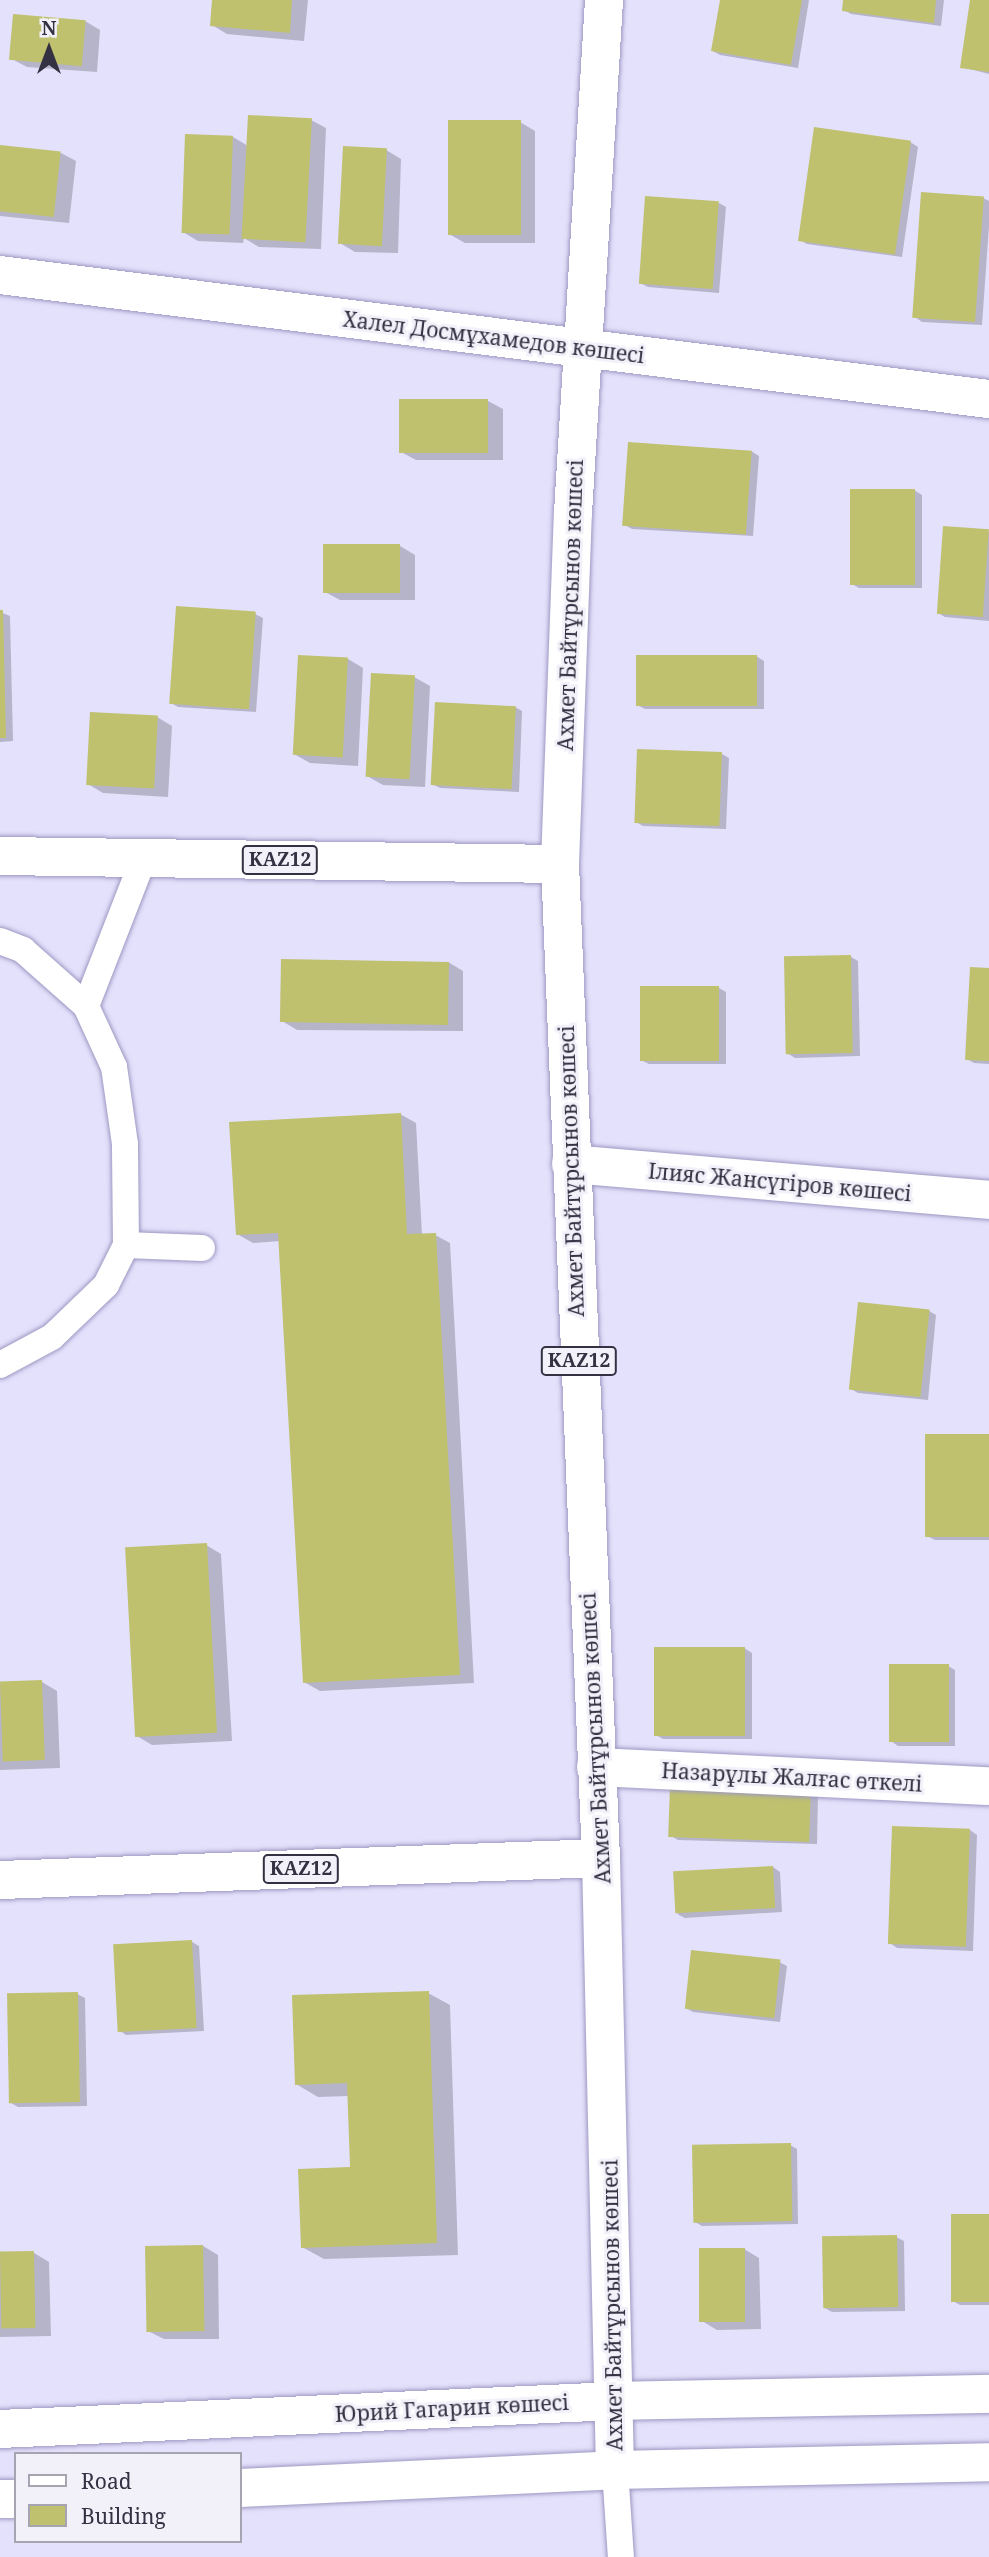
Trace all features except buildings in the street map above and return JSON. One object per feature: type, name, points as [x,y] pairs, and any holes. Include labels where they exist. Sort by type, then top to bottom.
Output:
[{"type":"street","name":"Ахмет Байтұрсынов көшесі","points":[[604,0],[573,513],[560,864],[570,1164],[601,1858],[615,2470]]},
{"type":"street","name":"Халел Досмұхамедов көшесі","points":[[0,275],[989,399]]},
{"type":"street","name":"KAZ12","points":[[0,856],[560,864]]},
{"type":"street","name":"Ілияс Жансүгіров көшесі","points":[[570,1164],[989,1200]]},
{"type":"street","name":"Назарұлы Жалғас өткелі","points":[[596,1768],[989,1786]]},
{"type":"street","name":"KAZ12","points":[[0,1880],[601,1858]]},
{"type":"street","name":"Юрий Гагарин көшесі","points":[[0,2429],[615,2401],[989,2394]]},
{"type":"street","points":[[242,2488],[615,2470],[989,2462]]},
{"type":"lane","points":[[86,1006],[144,858]]},
{"type":"lane","points":[[0,941],[23,950],[86,1006],[114,1067],[125,1144],[126,1245],[106,1285],[51,1337],[0,1365]]},
{"type":"lane","points":[[126,1245],[202,1248]]},
{"type":"lane","points":[[615,2470],[621,2557]]}]
